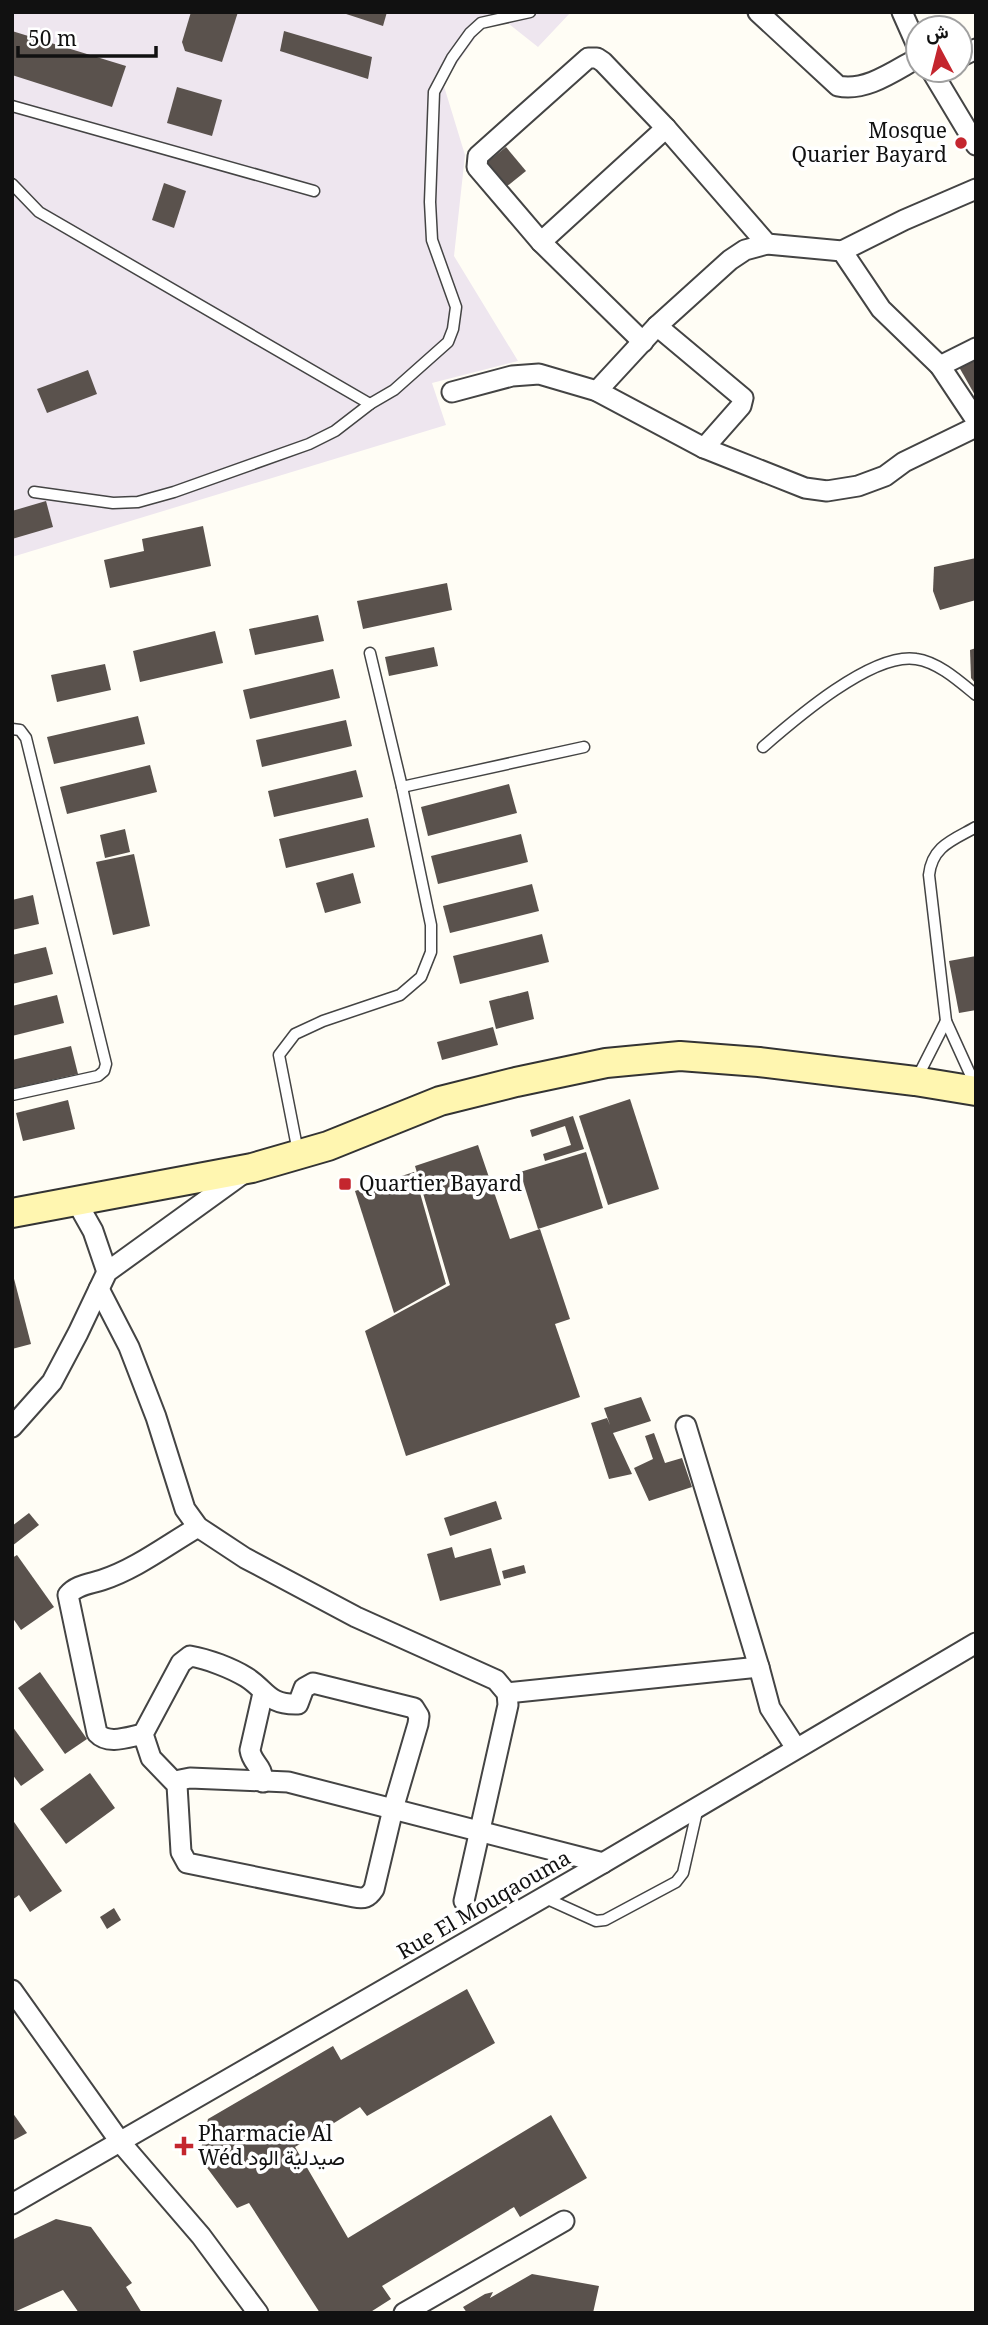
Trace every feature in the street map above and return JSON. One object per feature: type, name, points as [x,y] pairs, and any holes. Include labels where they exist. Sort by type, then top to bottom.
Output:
[{"type":"main road","points":[[12,1213],[75,1199],[252,1168],[298,1156],[440,1101],[606,1063],[680,1056],[759,1062],[976,1089]]},
{"type":"street","points":[[758,12],[838,86],[861,86],[904,65]]},
{"type":"street","points":[[643,342],[541,242],[477,167],[478,156],[592,57],[603,62],[666,128],[767,244]]},
{"type":"street","points":[[940,84],[976,145]]},
{"type":"street","points":[[541,242],[666,128]]},
{"type":"street","points":[[597,391],[657,326],[730,260],[745,250],[767,244],[842,251],[976,189]]},
{"type":"street","points":[[842,251],[881,309],[940,366],[976,420]]},
{"type":"street","points":[[657,326],[743,398],[741,406],[704,448]]},
{"type":"street","points":[[940,366],[976,348]]},
{"type":"street","points":[[452,391],[525,374],[539,374],[597,391],[704,448],[805,488],[827,491],[858,486],[885,476],[904,462],[976,426]]},
{"type":"street","points":[[12,1427],[52,1382],[103,1280],[252,1168]]},
{"type":"street","points":[[75,1199],[93,1231],[103,1280],[156,1417],[185,1509],[198,1527],[245,1558],[356,1617],[496,1680],[507,1693],[508,1705],[464,1901]]},
{"type":"street","points":[[686,1426],[770,1708],[796,1748]]},
{"type":"street","points":[[143,1734],[115,1740],[104,1739],[97,1733],[68,1595],[73,1589],[106,1579],[133,1566],[198,1527]]},
{"type":"street","name":"Rue El Mouqaouma","points":[[12,2204],[603,1863],[976,1643]]},
{"type":"street","points":[[190,1656],[244,1675],[269,1698],[298,1704],[304,1688],[313,1683],[414,1707],[419,1716],[418,1724],[393,1809],[374,1889],[369,1896],[363,1898],[187,1863],[181,1852],[177,1784],[151,1758],[143,1734],[181,1663],[190,1656]]},
{"type":"street","points":[[507,1693],[759,1667]]},
{"type":"street","points":[[263,1693],[250,1751],[251,1757],[260,1766],[263,1782]]},
{"type":"street","points":[[177,1784],[180,1780],[190,1778],[288,1782],[603,1863]]},
{"type":"street","points":[[12,1990],[121,2143],[201,2236],[258,2313]]},
{"type":"street","points":[[404,2313],[564,2221]]},
{"type":"lane","points":[[34,492],[113,503],[138,502],[309,444],[335,431],[370,404],[394,390],[448,342],[456,306],[432,240],[433,105],[437,83],[470,33],[481,23],[523,13]]},
{"type":"lane","points":[[12,106],[314,191]]},
{"type":"lane","points":[[12,184],[39,212],[370,404]]},
{"type":"lane","points":[[298,1156],[279,1055],[295,1034],[323,1021],[400,995],[421,977],[431,952],[431,925],[370,653]]},
{"type":"lane","points":[[763,747],[805,711],[859,674],[899,660],[916,659],[951,673],[976,695]]},
{"type":"lane","points":[[12,729],[20,730],[26,738],[106,1064],[104,1071],[98,1076],[12,1095]]},
{"type":"lane","points":[[402,787],[584,747]]},
{"type":"lane","points":[[976,827],[940,848],[930,861],[929,875],[946,1021],[976,1089]]},
{"type":"lane","points":[[915,1081],[946,1021]]},
{"type":"lane","points":[[543,1897],[596,1921],[605,1920],[676,1882],[683,1873],[698,1806]]},
{"type":"shaded area","points":[[12,12],[571,12],[538,47],[505,21],[483,27],[443,83],[465,155],[454,256],[518,361],[432,383],[446,425],[12,557]]},
{"type":"building","points":[[191,12],[238,12],[222,62],[185,51],[182,42]]},
{"type":"building","points":[[340,12],[387,12],[383,26]]},
{"type":"building","points":[[12,31],[126,66],[112,107],[12,75]]},
{"type":"building","points":[[284,31],[372,57],[368,79],[280,51]]},
{"type":"building","points":[[177,87],[222,100],[212,136],[167,123]]},
{"type":"building","points":[[506,147],[526,171],[506,187],[486,163]]},
{"type":"building","points":[[164,183],[186,191],[174,228],[152,220]]},
{"type":"building","points":[[976,358],[976,397],[959,367]]},
{"type":"building","points":[[88,370],[97,394],[47,413],[37,389]]},
{"type":"building","points":[[46,501],[53,527],[12,539],[12,511]]},
{"type":"building","points":[[203,526],[211,566],[110,588],[104,560],[144,551],[142,539]]},
{"type":"building","points":[[976,558],[976,600],[940,610],[933,591],[934,567]]},
{"type":"building","points":[[447,583],[452,610],[363,629],[357,601]]},
{"type":"building","points":[[318,615],[324,641],[255,655],[249,629]]},
{"type":"building","points":[[215,631],[223,663],[140,682],[133,651]]},
{"type":"building","points":[[434,647],[438,666],[389,676],[385,657]]},
{"type":"building","points":[[976,648],[976,684],[971,678],[970,650]]},
{"type":"building","points":[[105,664],[111,690],[57,702],[51,675]]},
{"type":"building","points":[[333,669],[340,698],[250,719],[243,690]]},
{"type":"building","points":[[138,716],[145,744],[54,764],[47,737]]},
{"type":"building","points":[[346,720],[352,746],[262,767],[256,740]]},
{"type":"building","points":[[150,765],[157,792],[67,814],[60,787]]},
{"type":"building","points":[[356,770],[363,797],[274,817],[268,791]]},
{"type":"building","points":[[509,784],[517,813],[428,836],[421,807]]},
{"type":"building","points":[[368,818],[375,847],[286,868],[279,839]]},
{"type":"building","points":[[125,829],[130,852],[105,858],[100,835]]},
{"type":"building","points":[[521,834],[528,862],[438,884],[431,856]]},
{"type":"building","points":[[134,854],[150,926],[113,935],[96,862]]},
{"type":"building","points":[[353,873],[361,903],[325,913],[316,883]]},
{"type":"building","points":[[532,884],[539,911],[450,933],[443,906]]},
{"type":"building","points":[[33,895],[39,924],[12,930],[12,900]]},
{"type":"building","points":[[542,934],[549,962],[460,984],[453,956]]},
{"type":"building","points":[[46,947],[53,974],[12,984],[12,955]]},
{"type":"building","points":[[976,956],[976,1010],[959,1013],[949,961]]},
{"type":"building","points":[[528,991],[534,1019],[496,1029],[489,1001]]},
{"type":"building","points":[[57,995],[64,1023],[12,1036],[12,1006]]},
{"type":"building","points":[[493,1027],[498,1045],[442,1060],[437,1042]]},
{"type":"building","points":[[71,1046],[78,1074],[12,1089],[12,1060]]},
{"type":"building","points":[[630,1099],[659,1189],[608,1205],[579,1116]]},
{"type":"building","points":[[68,1100],[75,1129],[23,1141],[16,1113]]},
{"type":"building","points":[[573,1116],[584,1149],[545,1161],[543,1154],[571,1145],[565,1126],[532,1137],[530,1130]]},
{"type":"building","points":[[478,1145],[510,1239],[540,1229],[570,1319],[555,1324],[580,1397],[406,1456],[365,1331],[450,1285],[415,1166]]},
{"type":"building","points":[[586,1152],[603,1208],[538,1229],[520,1172]]},
{"type":"building","points":[[414,1172],[446,1284],[394,1313],[355,1191]]},
{"type":"building","points":[[12,1271],[31,1344],[12,1349]]},
{"type":"building","points":[[641,1397],[651,1421],[613,1433],[632,1474],[609,1479],[591,1423],[607,1418],[610,1425],[604,1408]]},
{"type":"building","points":[[654,1433],[665,1463],[682,1458],[692,1487],[649,1501],[634,1468],[653,1459],[645,1436]]},
{"type":"building","points":[[496,1501],[502,1519],[450,1536],[444,1518]]},
{"type":"building","points":[[29,1513],[39,1525],[12,1546],[12,1526]]},
{"type":"building","points":[[452,1547],[455,1558],[491,1548],[501,1585],[440,1601],[427,1554]]},
{"type":"building","points":[[17,1555],[54,1607],[21,1630],[12,1617],[12,1558]]},
{"type":"building","points":[[524,1565],[526,1573],[504,1579],[502,1571]]},
{"type":"building","points":[[40,1672],[87,1739],[65,1754],[18,1688]]},
{"type":"building","points":[[12,1726],[44,1770],[21,1786],[12,1774]]},
{"type":"building","points":[[90,1773],[115,1808],[66,1844],[40,1809]]},
{"type":"building","points":[[12,1819],[62,1891],[30,1912],[19,1895],[12,1900]]},
{"type":"building","points":[[114,1908],[121,1920],[107,1929],[100,1917]]},
{"type":"building","points":[[467,1989],[495,2043],[367,2116],[360,2107],[295,2147],[348,2238],[551,2115],[587,2178],[520,2217],[514,2207],[382,2286],[391,2299],[369,2313],[320,2313],[249,2203],[237,2208],[199,2157],[208,2119],[333,2046],[341,2060]]},
{"type":"building","points":[[12,2112],[27,2133],[12,2141]]},
{"type":"building","points":[[56,2219],[91,2227],[132,2283],[126,2287],[142,2313],[79,2313],[63,2290],[12,2313],[12,2240]]},
{"type":"building","points":[[532,2274],[599,2286],[593,2313],[467,2313],[463,2307],[493,2292],[490,2298]]},
{"type":"place","name":"Mosque Quarier Bayard","points":[[961,143]]},
{"type":"place","name":"Quartier Bayard","points":[[345,1184]]},
{"type":"place","name":"Pharmacie Al Wéd صيدلية الود","points":[[184,2146]]}]
